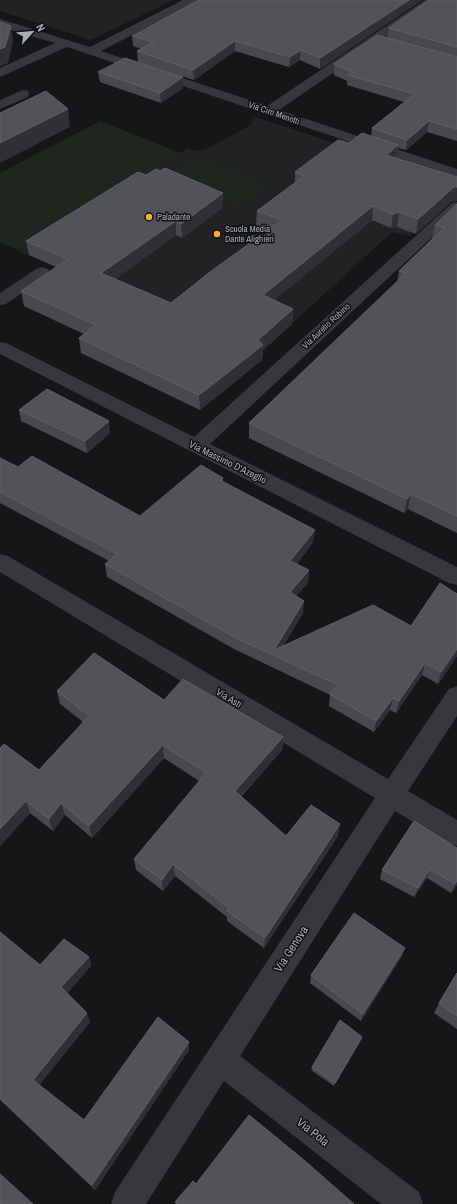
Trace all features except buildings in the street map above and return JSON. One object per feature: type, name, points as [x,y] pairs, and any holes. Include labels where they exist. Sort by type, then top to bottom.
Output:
[{"type":"street","points":[[91,51],[192,0]]},
{"type":"street","points":[[269,111],[433,0]]},
{"type":"street","name":"Via Ciro Menotti","points":[[0,23],[91,51],[457,174]]},
{"type":"street","points":[[375,40],[392,44]]},
{"type":"street","points":[[0,74],[66,43]]},
{"type":"street","points":[[0,105],[23,94],[6,87]]},
{"type":"street","name":"Via Aurelio Robino","points":[[196,446],[457,206]]},
{"type":"street","points":[[0,300],[42,272]]},
{"type":"street","name":"Via Massimo D'Azeglio","points":[[0,347],[457,577]]},
{"type":"street","name":"Via Asti","points":[[0,562],[457,834]]},
{"type":"street","name":"Via Genova","points":[[127,1204],[457,696]]},
{"type":"street","name":"Via Pola","points":[[220,1059],[407,1204]]},
{"type":"shaded area","points":[[0,0],[173,0],[91,40],[0,11]]},
{"type":"shaded area","name":"Scuola Media Dante Alighieri","points":[[252,116],[454,182],[457,194],[410,236],[392,232],[258,355],[17,250],[188,148],[197,151],[209,148],[252,124]]},
{"type":"shaded area","points":[[100,121],[180,153],[17,250],[0,242],[0,173]]},
{"type":"shaded area","points":[[196,156],[269,184],[240,206],[165,177]]},
{"type":"place","name":"Paladante","points":[[149,217]]},
{"type":"place","name":"Scuola Media Dante Alighieri","points":[[217,234]]}]
